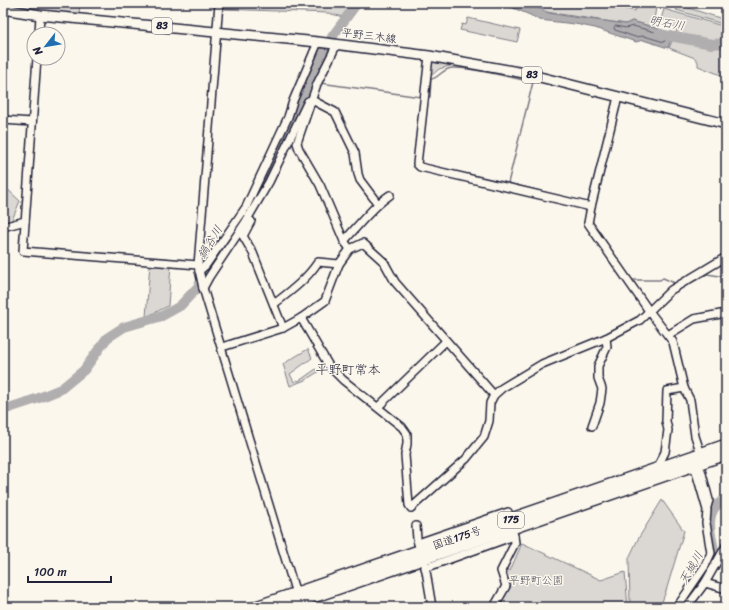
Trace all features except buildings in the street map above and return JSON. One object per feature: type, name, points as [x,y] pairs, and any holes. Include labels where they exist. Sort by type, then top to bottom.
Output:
[{"type":"highway","name":"国道175号","points":[[512,529],[661,467],[697,450],[726,445]]},
{"type":"highway","name":"国道175号","points":[[256,607],[297,598],[422,555],[512,529],[698,468],[726,454]]},
{"type":"highway","name":"国道175号","points":[[284,607],[297,598]]},
{"type":"main road","name":"平野三木線","points":[[3,9],[40,15],[320,42],[429,56],[524,73],[726,124]]},
{"type":"street","points":[[218,4],[199,268],[203,288],[297,598]]},
{"type":"street","points":[[39,26],[40,15]]},
{"type":"street","points":[[36,66],[23,251],[199,268],[206,265],[246,206],[288,117],[293,101],[320,42]]},
{"type":"street","points":[[336,44],[316,84],[297,143],[320,185],[344,241],[350,249]]},
{"type":"street","points":[[429,56],[417,164],[420,167],[591,207]]},
{"type":"street","points":[[618,97],[588,223],[649,311],[673,342],[684,388],[690,400],[697,450]]},
{"type":"street","points":[[203,288],[245,223],[269,182],[308,101],[312,100]]},
{"type":"street","points":[[312,100],[335,112],[355,153],[358,174],[378,204]]},
{"type":"street","points":[[3,120],[32,122]]},
{"type":"street","points":[[260,177],[269,182]]},
{"type":"street","points":[[269,182],[268,191],[243,236],[253,253],[283,328]]},
{"type":"street","points":[[344,241],[378,204],[390,195]]},
{"type":"street","points":[[3,227],[25,221]]},
{"type":"street","points":[[222,347],[283,328],[301,318],[325,301],[339,264],[350,249],[363,243],[384,262],[395,282],[494,395]]},
{"type":"street","points":[[301,318],[329,366],[343,380],[402,427],[407,434],[405,455],[409,505],[411,508],[466,459],[484,437],[489,421],[490,403],[494,395],[502,388],[542,364],[606,338],[640,320],[671,290],[726,257]]},
{"type":"street","points":[[274,304],[302,282],[318,262],[339,264]]},
{"type":"street","points":[[668,335],[694,319],[726,313]]},
{"type":"street","points":[[592,426],[600,403],[602,389],[598,378],[598,366],[607,347],[606,338]]},
{"type":"street","points":[[378,407],[446,340]]},
{"type":"street","points":[[661,467],[660,462],[665,452],[668,430],[666,421],[667,391],[684,388]]},
{"type":"street","points":[[687,607],[705,583],[711,554],[706,523],[707,510],[698,468]]},
{"type":"street","points":[[422,555],[508,512],[515,543],[502,571],[506,586],[494,607]]},
{"type":"street","points":[[416,526],[432,607]]},
{"type":"street","points":[[677,607],[726,546]]},
{"type":"street","points":[[705,583],[726,589]]},
{"type":"green space","points":[[9,3],[80,3],[79,14],[47,11],[9,5]]},
{"type":"green space","points":[[224,3],[349,3],[350,6],[343,17],[328,13],[223,9]]},
{"type":"green space","points":[[518,3],[601,3],[635,11],[639,3],[656,7],[653,27],[632,21],[626,24],[546,12],[533,6]]},
{"type":"green space","points":[[679,5],[726,20],[726,25],[676,10]]},
{"type":"green space","points":[[664,9],[726,27],[726,77],[698,66],[698,62],[695,58],[669,48],[677,30],[669,21],[661,19]]},
{"type":"green space","points":[[468,18],[520,30],[517,42],[460,30],[462,24],[466,25]]},
{"type":"green space","points":[[431,62],[453,65],[439,69],[431,76]]},
{"type":"green space","points":[[3,185],[20,201],[12,220],[3,223]]},
{"type":"green space","points":[[150,263],[171,265],[168,306],[146,317]]},
{"type":"green space","points":[[308,349],[312,358],[290,374],[294,382],[299,381],[316,369],[318,372],[305,380],[290,386],[283,364]]},
{"type":"green space","points":[[662,500],[684,531],[660,607],[630,607],[629,558],[638,539]]},
{"type":"green space","name":"平野町公園","points":[[522,543],[601,580],[625,572],[628,607],[497,607],[505,593],[504,572],[506,568],[510,571]]},
{"type":"water","points":[[349,3],[363,3],[347,21],[343,17]]},
{"type":"water","points":[[501,3],[530,5],[538,7],[549,13],[577,18],[626,24],[632,21],[673,33],[668,48],[643,40],[636,42],[595,28],[539,20]]},
{"type":"waterway","name":"鍋谷川","points":[[3,410],[61,389],[84,370],[107,338],[124,327],[162,316],[180,306],[197,288],[242,220],[262,185],[332,37],[357,3]]},
{"type":"waterway","name":"明石川","points":[[659,34],[712,44],[726,43]]},
{"type":"waterway","points":[[427,97],[430,97],[431,79],[452,68],[482,71],[533,82],[508,183],[568,198]]},
{"type":"waterway","points":[[320,83],[421,97]]},
{"type":"waterway","points":[[593,204],[595,205],[592,221],[614,254]]},
{"type":"waterway","points":[[685,286],[707,274],[726,277]]},
{"type":"waterway","points":[[631,280],[660,280],[663,278],[677,284]]},
{"type":"waterway","name":"天城川","points":[[682,607],[700,583],[715,553],[710,530],[711,515],[714,509],[726,500]]},
{"type":"tunnel","points":[[694,446],[697,458]]},
{"type":"district","name":"平野町常本","points":[[348,369]]}]
